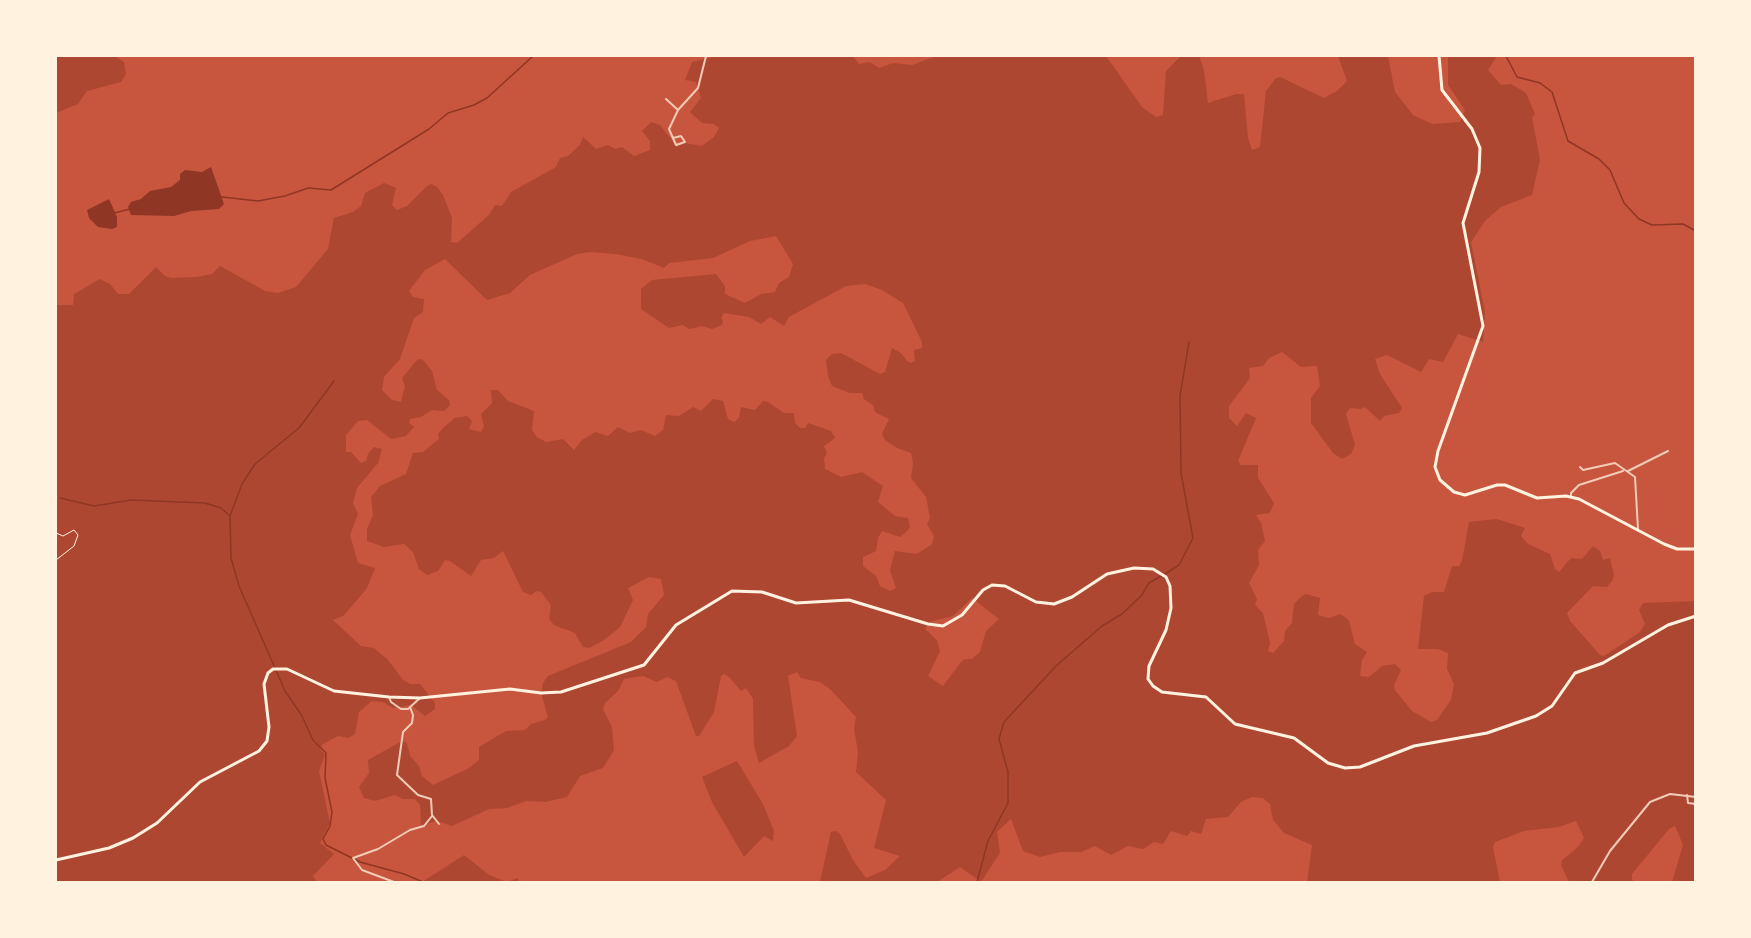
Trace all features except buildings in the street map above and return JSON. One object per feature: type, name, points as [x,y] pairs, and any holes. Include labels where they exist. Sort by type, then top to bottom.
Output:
[{"type":"main road","points":[[1439,56],[1442,90],[1472,129],[1480,148],[1479,172],[1463,223],[1483,326],[1438,451],[1436,472],[1446,487],[1457,494],[1473,494],[1497,485],[1512,487],[1540,498],[1571,497],[1665,544],[1677,549],[1695,549]]},
{"type":"main road","points":[[56,860],[109,848],[134,838],[157,823],[200,782],[259,751],[268,735],[264,684],[268,673],[273,669],[287,669],[334,691],[389,697],[420,698],[510,689],[561,693],[628,672],[650,660],[676,625],[732,591],[762,592],[796,603],[849,600],[928,624],[943,626],[962,615],[983,590],[992,585],[1005,586],[1036,602],[1054,604],[1072,597],[1107,574],[1144,567],[1161,572],[1170,586],[1171,598],[1166,630],[1149,666],[1148,680],[1153,686],[1162,692],[1206,697],[1235,724],[1294,738],[1319,758],[1336,766],[1360,767],[1414,746],[1487,733],[1536,716],[1552,706],[1575,673],[1603,663],[1660,628],[1695,616]]},
{"type":"street","points":[[673,138],[669,129],[678,110],[698,88],[706,56]]},
{"type":"street","points":[[666,99],[678,110]]},
{"type":"street","points":[[1571,497],[1571,493],[1579,485],[1605,475],[1628,471],[1668,451]]},
{"type":"street","points":[[1580,466],[1583,470],[1615,463],[1621,465],[1623,471]]},
{"type":"street","points":[[1604,465],[1605,475]]},
{"type":"street","points":[[1628,471],[1635,477],[1638,529]]},
{"type":"street","points":[[389,697],[396,707],[401,709],[410,707],[420,698]]},
{"type":"street","points":[[410,707],[413,715],[412,723],[403,732],[397,775],[418,795],[431,799],[432,815],[439,824]]},
{"type":"street","points":[[1592,882],[1610,851],[1650,802],[1664,794],[1695,797]]},
{"type":"street","points":[[1687,795],[1688,803],[1695,804]]},
{"type":"street","points":[[394,882],[362,870],[353,858],[378,849],[410,830],[424,826],[432,815]]},
{"type":"path","points":[[56,532],[63,536],[74,530],[78,535],[74,546],[56,560]]},
{"type":"shaded area","points":[[56,56],[115,56],[124,62],[126,74],[121,82],[87,91],[78,104],[56,113]]},
{"type":"shaded area","points":[[717,56],[853,56],[859,64],[870,62],[879,68],[893,63],[912,65],[937,56],[1106,56],[1142,107],[1156,117],[1163,115],[1166,71],[1181,56],[1199,56],[1204,70],[1208,103],[1236,94],[1244,94],[1248,138],[1252,150],[1260,147],[1266,91],[1276,78],[1280,77],[1324,98],[1337,91],[1347,81],[1338,56],[1388,56],[1395,92],[1413,115],[1432,124],[1460,122],[1465,110],[1448,85],[1448,56],[1497,56],[1488,70],[1501,85],[1511,84],[1526,93],[1535,114],[1532,117],[1540,160],[1532,195],[1501,207],[1485,221],[1471,242],[1485,312],[1483,342],[1458,334],[1443,362],[1429,359],[1421,372],[1387,355],[1375,359],[1380,374],[1402,408],[1399,413],[1384,416],[1380,421],[1365,407],[1350,408],[1346,414],[1355,445],[1351,454],[1342,459],[1333,453],[1311,423],[1311,398],[1320,386],[1317,366],[1301,367],[1282,352],[1269,358],[1263,366],[1249,368],[1250,378],[1229,406],[1229,418],[1237,426],[1246,413],[1256,418],[1238,461],[1241,465],[1258,465],[1258,478],[1274,503],[1270,513],[1256,515],[1261,523],[1265,541],[1258,550],[1259,565],[1249,583],[1257,599],[1255,605],[1263,613],[1270,643],[1268,651],[1273,653],[1284,641],[1285,631],[1292,623],[1294,604],[1306,594],[1320,598],[1318,615],[1329,618],[1340,614],[1345,617],[1349,621],[1355,644],[1367,652],[1362,660],[1360,676],[1369,677],[1382,666],[1395,664],[1401,670],[1394,685],[1395,690],[1412,711],[1431,722],[1437,720],[1451,700],[1454,684],[1447,669],[1448,653],[1438,649],[1418,649],[1424,596],[1432,592],[1444,592],[1452,566],[1459,566],[1462,561],[1469,522],[1497,519],[1525,528],[1521,536],[1528,544],[1550,554],[1555,569],[1559,572],[1571,558],[1582,559],[1593,546],[1600,551],[1603,560],[1610,558],[1614,576],[1612,581],[1607,587],[1593,586],[1567,613],[1570,621],[1600,655],[1604,656],[1640,632],[1645,624],[1639,610],[1643,603],[1695,601],[1695,882],[1672,882],[1683,845],[1675,826],[1669,829],[1632,874],[1632,880],[1636,882],[1569,882],[1561,865],[1562,860],[1577,848],[1584,838],[1576,821],[1559,827],[1524,831],[1495,842],[1493,847],[1500,882],[1307,882],[1312,845],[1284,833],[1273,820],[1270,804],[1263,798],[1252,797],[1241,802],[1228,817],[1206,819],[1201,834],[1191,831],[1187,836],[1171,831],[1163,844],[1154,842],[1143,849],[1128,846],[1111,855],[1095,846],[1081,852],[1060,852],[1040,857],[1023,851],[1011,819],[997,832],[1000,853],[981,882],[960,867],[937,882],[820,882],[831,832],[836,831],[840,834],[853,860],[866,878],[885,870],[900,856],[874,848],[886,800],[856,772],[858,752],[854,729],[856,717],[831,690],[820,682],[801,678],[797,672],[788,676],[797,736],[789,746],[759,763],[754,746],[753,699],[746,688],[741,691],[729,677],[724,674],[721,676],[714,712],[699,736],[696,736],[676,681],[667,677],[657,682],[643,676],[624,679],[618,691],[605,703],[603,709],[612,727],[614,750],[603,768],[580,776],[567,797],[545,802],[526,801],[507,808],[489,809],[452,826],[437,821],[421,825],[420,805],[415,799],[403,799],[395,795],[375,801],[364,798],[359,787],[369,773],[368,760],[402,741],[407,743],[410,756],[419,766],[422,776],[433,785],[469,768],[479,760],[479,747],[506,731],[525,730],[531,724],[545,720],[548,717],[541,693],[543,683],[548,676],[631,642],[646,627],[648,614],[664,595],[661,579],[649,577],[628,588],[633,600],[620,627],[604,640],[589,648],[583,647],[575,633],[554,625],[549,619],[551,605],[541,592],[537,591],[531,595],[523,592],[503,551],[494,558],[481,560],[471,576],[445,560],[438,571],[427,575],[419,569],[413,552],[404,544],[384,547],[367,541],[367,529],[373,515],[371,497],[380,486],[406,474],[413,453],[423,452],[439,439],[438,434],[455,418],[467,416],[472,421],[469,429],[481,432],[484,426],[481,414],[492,403],[491,390],[498,390],[508,401],[534,411],[532,430],[537,437],[546,442],[563,439],[574,450],[582,440],[595,432],[608,436],[618,427],[630,433],[641,430],[655,436],[663,430],[666,415],[679,416],[693,407],[701,411],[713,399],[723,401],[728,419],[734,422],[739,418],[741,407],[755,410],[763,401],[768,402],[784,413],[794,413],[795,423],[800,428],[805,428],[808,423],[831,431],[835,438],[824,446],[827,453],[824,458],[825,469],[841,477],[862,472],[883,486],[878,502],[895,516],[908,518],[910,527],[907,531],[900,537],[882,531],[878,538],[876,551],[863,557],[863,566],[876,576],[880,586],[890,591],[896,588],[890,570],[895,551],[917,554],[932,544],[934,536],[927,524],[930,518],[926,497],[911,478],[913,463],[911,453],[885,440],[882,434],[889,419],[875,412],[873,405],[864,399],[862,393],[850,393],[832,386],[826,360],[832,354],[841,353],[880,374],[885,372],[892,348],[901,353],[907,361],[911,363],[915,361],[914,350],[922,348],[922,342],[903,303],[882,290],[865,284],[846,286],[789,317],[784,326],[770,317],[761,324],[749,317],[724,313],[721,318],[722,325],[712,329],[702,326],[689,329],[683,325],[669,328],[641,309],[641,289],[652,280],[716,274],[725,286],[725,294],[745,303],[761,294],[775,292],[779,283],[789,277],[793,264],[776,236],[750,241],[713,258],[669,263],[664,268],[642,259],[615,254],[590,252],[577,254],[530,275],[510,293],[487,300],[445,259],[425,270],[409,291],[413,297],[424,299],[423,312],[414,318],[400,359],[384,377],[382,390],[392,400],[401,402],[405,386],[402,378],[417,360],[422,359],[432,371],[437,390],[449,400],[450,405],[444,411],[432,410],[421,417],[410,419],[409,423],[414,427],[406,436],[391,439],[367,420],[358,421],[346,435],[346,452],[351,452],[361,463],[366,461],[374,447],[382,449],[378,463],[357,488],[353,503],[358,514],[350,535],[358,563],[375,568],[367,588],[343,616],[333,620],[361,646],[374,648],[388,660],[403,680],[410,684],[420,684],[435,703],[435,709],[425,716],[411,705],[393,708],[383,702],[372,701],[359,712],[355,734],[349,738],[338,736],[323,744],[320,749],[325,755],[319,771],[330,823],[320,843],[334,854],[313,876],[317,882],[56,882],[56,305],[73,305],[74,294],[100,279],[110,284],[118,294],[129,294],[156,267],[165,276],[171,278],[212,274],[220,266],[265,291],[278,293],[296,287],[328,249],[334,218],[353,212],[361,206],[365,193],[384,183],[396,188],[392,205],[397,210],[407,206],[431,184],[437,187],[443,195],[452,218],[451,242],[457,243],[489,215],[495,205],[502,206],[511,192],[556,167],[560,158],[568,156],[580,145],[583,137],[596,149],[608,145],[615,149],[622,147],[634,156],[650,150],[650,141],[642,131],[651,122],[660,125],[677,147],[685,143],[702,146],[714,137],[719,128],[714,124],[702,123],[690,112],[701,98],[696,82],[685,80],[692,62]],"holes":[[[972,598],[999,619],[986,631],[980,652],[972,659],[965,659],[961,662],[943,686],[928,676],[940,651],[937,640],[925,629],[929,622],[953,616]]]},
{"type":"shaded area","points":[[211,167],[224,204],[219,209],[191,211],[174,216],[131,215],[128,207],[131,202],[141,199],[150,191],[171,187],[180,180],[180,174],[185,170],[202,172]]},
{"type":"shaded area","points":[[109,199],[117,217],[117,227],[112,229],[98,227],[89,218],[87,210]]},
{"type":"shaded area","points":[[737,761],[763,804],[774,831],[773,841],[764,836],[744,857],[712,802],[702,777]]},
{"type":"shaded area","points":[[464,855],[489,875],[507,882],[422,882]]},
{"type":"shaded area","points":[[518,878],[519,882],[507,882]]},
{"type":"waterway","points":[[222,197],[258,201],[285,196],[308,188],[331,190],[429,129],[448,113],[474,105],[487,98],[533,56]]},
{"type":"waterway","points":[[1506,56],[1517,77],[1540,83],[1552,92],[1568,141],[1599,159],[1610,170],[1624,203],[1639,219],[1652,225],[1683,224],[1696,231]]},
{"type":"waterway","points":[[114,213],[130,209]]},
{"type":"waterway","points":[[1165,574],[1179,565],[1193,538],[1181,473],[1180,396],[1189,342]]},
{"type":"waterway","points":[[334,381],[299,428],[255,464],[242,484],[230,516],[231,558],[239,586],[285,691],[302,716],[313,740],[326,753],[325,778],[332,812],[330,826],[323,839],[326,845],[360,862],[404,874],[423,882]]},
{"type":"waterway","points":[[60,498],[94,506],[131,500],[205,503],[221,508],[230,516]]},
{"type":"waterway","points":[[977,882],[988,841],[1008,803],[1008,772],[999,739],[1004,722],[1056,666],[1102,626],[1122,614],[1142,595],[1149,583],[1161,576]]}]
